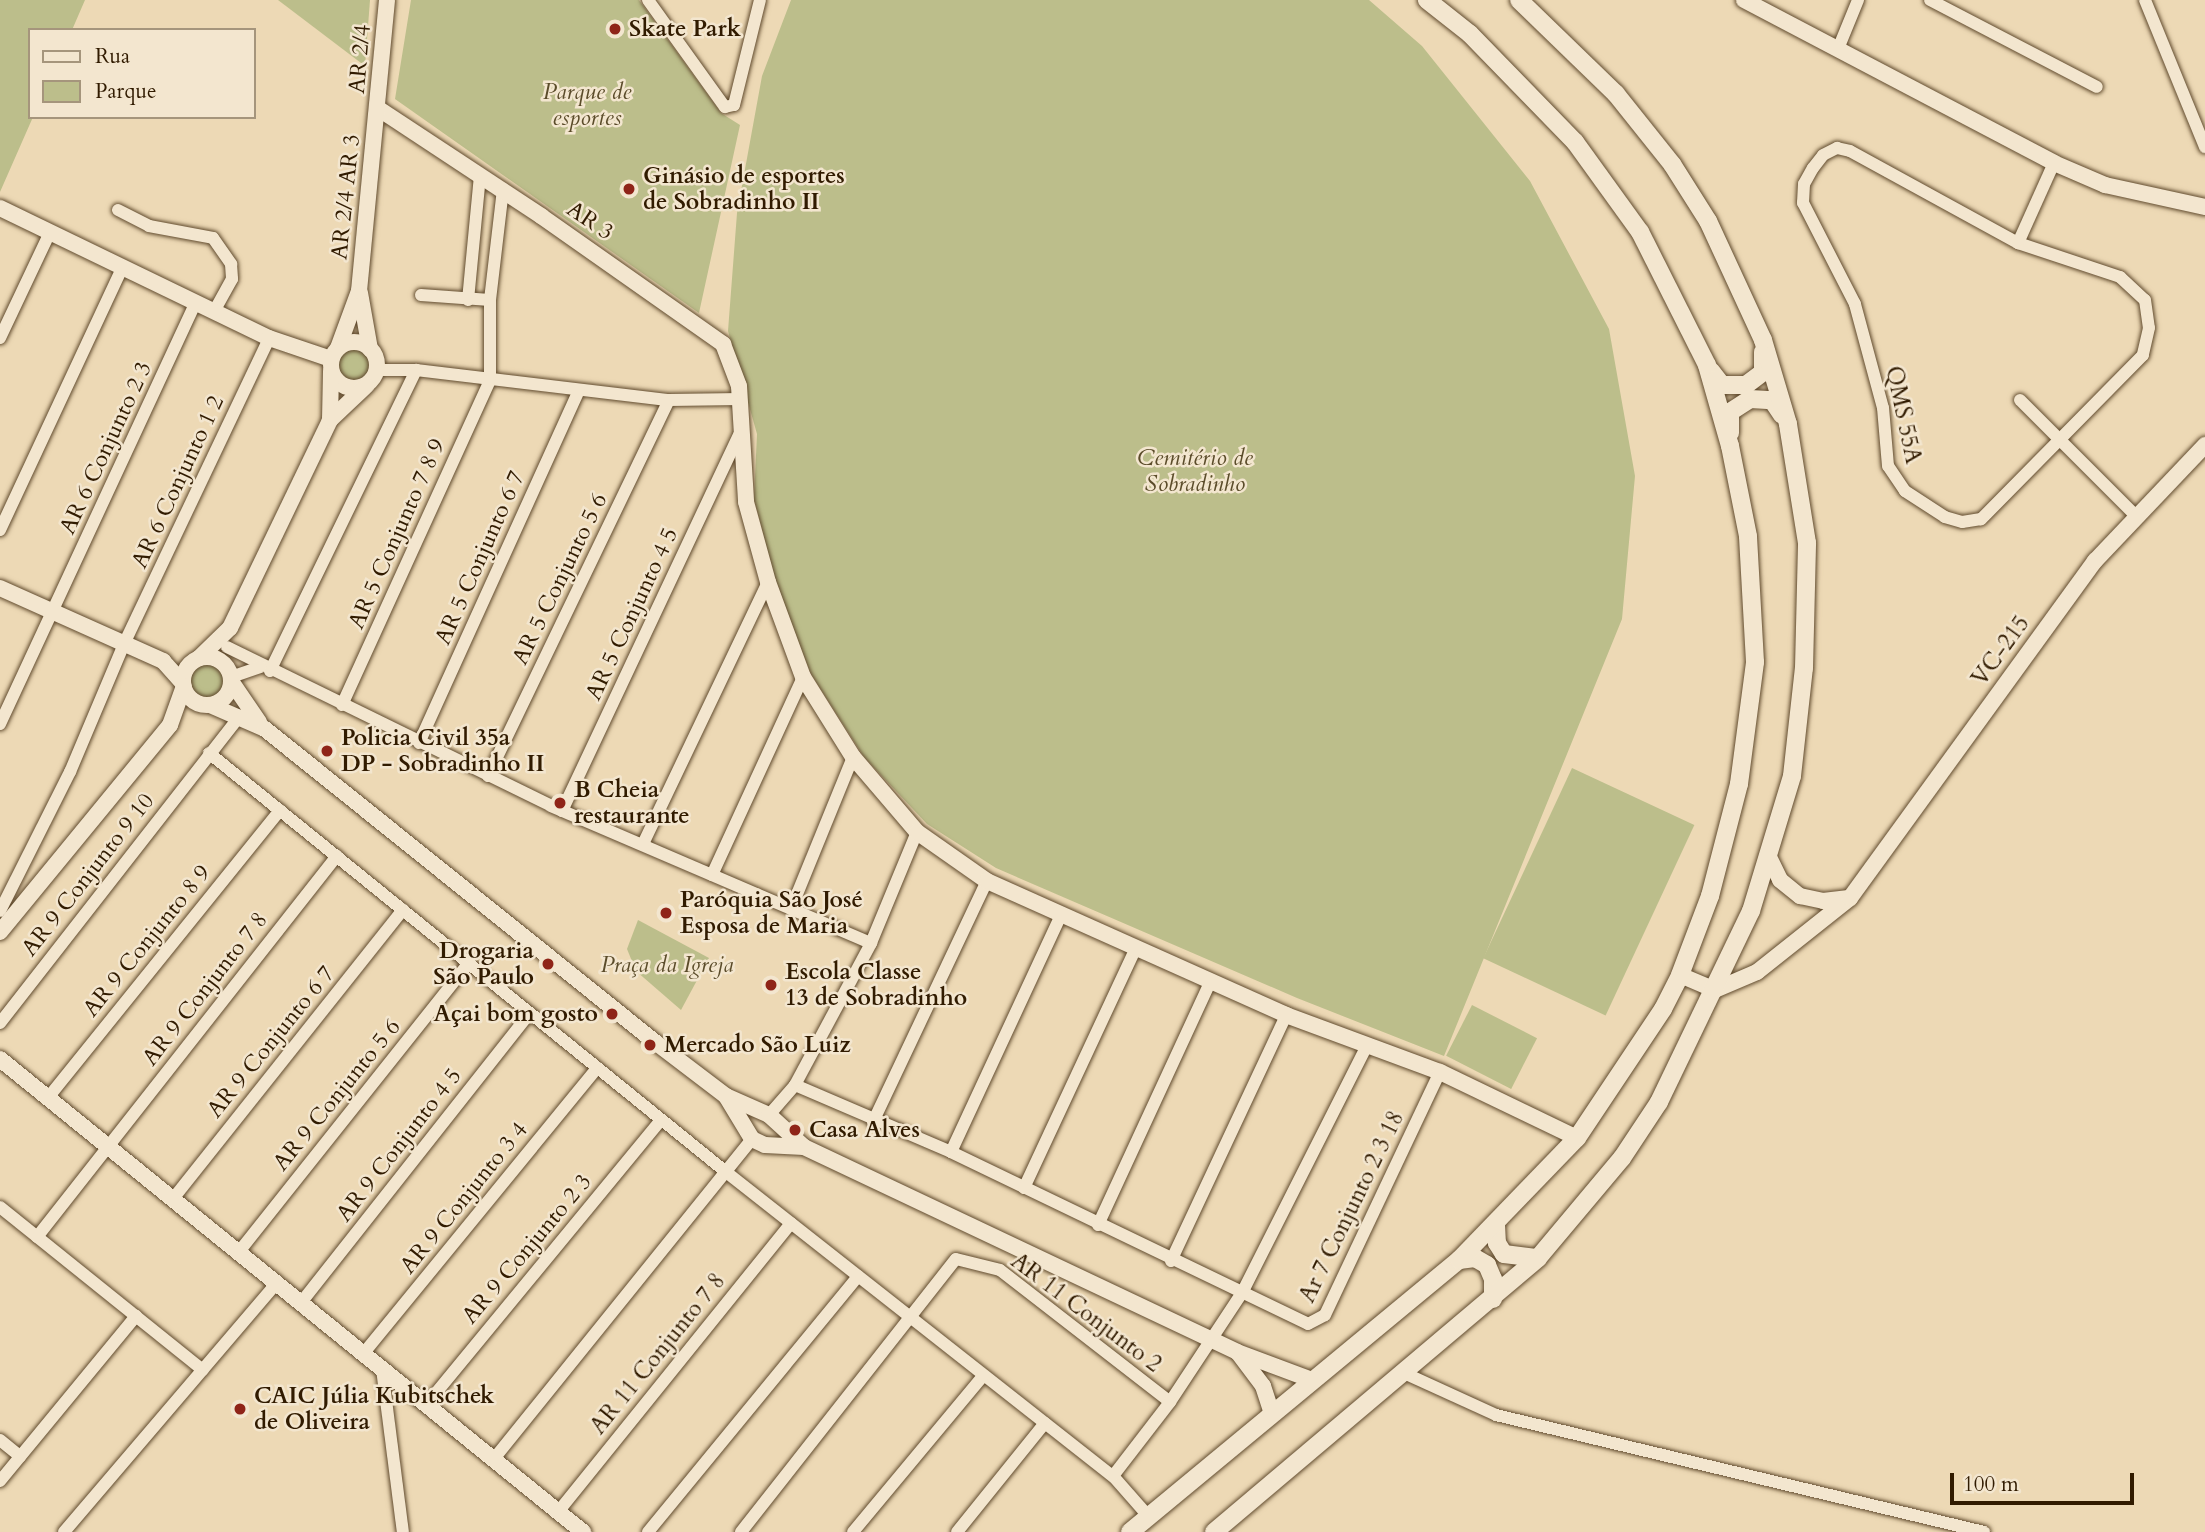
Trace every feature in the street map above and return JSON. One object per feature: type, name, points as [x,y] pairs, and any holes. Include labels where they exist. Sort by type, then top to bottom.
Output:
[{"type":"main road","points":[[1427,0],[1470,34],[1575,142],[1640,232],[1707,365],[1721,385],[1746,386],[1763,372],[1763,340]]},
{"type":"main road","points":[[1214,1532],[1493,1299],[1538,1258],[1622,1158],[1660,1102],[1751,912],[1792,776],[1807,612],[1807,543],[1788,424],[1763,340],[1726,256],[1672,164],[1616,94],[1519,0]]},
{"type":"main road","points":[[1138,1527],[1459,1259],[1496,1225],[1577,1138],[1663,1009],[1680,975],[1710,896],[1739,784],[1755,662],[1748,536],[1730,446],[1707,365]]},
{"type":"main road","points":[[1730,446],[1731,412],[1750,399],[1772,400],[1788,424]]},
{"type":"main road","points":[[1496,1225],[1497,1243],[1504,1254],[1538,1258]]},
{"type":"main road","points":[[1459,1259],[1475,1258],[1488,1265],[1493,1279],[1493,1299]]},
{"type":"street","points":[[664,0],[651,5],[725,107],[734,105],[760,0]]},
{"type":"street","points":[[1744,0],[2054,163],[2105,185],[2205,206]]},
{"type":"street","points":[[1838,49],[1858,0]]},
{"type":"street","points":[[1930,0],[2097,87]]},
{"type":"street","points":[[2145,0],[2205,146]]},
{"type":"street","name":"AR 2/4","points":[[379,109],[388,4]]},
{"type":"street","name":"AR 3","points":[[379,109],[503,189],[723,345],[741,399]]},
{"type":"street","name":"AR 2/4 AR 3","points":[[359,291],[379,109]]},
{"type":"street","name":"QMS 55A","points":[[1837,148],[1850,151],[2018,243],[2120,277],[2141,295],[2148,310],[2143,355],[2061,441],[1989,513],[1971,522],[1945,517],[1905,491],[1888,466],[1883,408],[1855,304],[1803,203],[1804,184],[1823,155],[1837,148]]},
{"type":"street","points":[[2018,243],[2054,163]]},
{"type":"street","points":[[468,300],[480,175]]},
{"type":"street","points":[[490,380],[490,300],[503,189]]},
{"type":"street","points":[[0,208],[269,338],[333,359],[349,388],[366,386]]},
{"type":"street","points":[[118,210],[149,226],[213,238],[231,264],[232,279],[214,311]]},
{"type":"street","points":[[0,338],[50,232]]},
{"type":"street","points":[[0,530],[122,268]]},
{"type":"street","points":[[359,291],[370,349],[377,370]]},
{"type":"street","points":[[330,420],[333,359],[359,291]]},
{"type":"street","points":[[421,295],[490,300]]},
{"type":"street","name":"AR 6 Conjunto 2 3","points":[[0,724],[196,302]]},
{"type":"street","name":"AR 6 Conjunto 1 2","points":[[0,911],[71,772],[124,644],[269,338]]},
{"type":"street","points":[[333,359],[358,342],[370,349]]},
{"type":"street","points":[[377,370],[416,370],[669,400],[741,399],[739,435],[746,502],[768,582],[803,677],[853,757],[917,832],[987,881],[1286,1015],[1366,1048],[1440,1072],[1577,1138]]},
{"type":"street","points":[[170,725],[228,695],[230,675],[227,647],[230,628],[330,420],[366,386],[377,370]]},
{"type":"street","points":[[265,669],[416,370]]},
{"type":"street","name":"AR 5 Conjunto 7 8 9","points":[[342,705],[490,380]]},
{"type":"street","name":"AR 5 Conjunto 6 7","points":[[419,743],[579,391]]},
{"type":"street","name":"AR 5 Conjunto 5 6","points":[[488,776],[669,400]]},
{"type":"street","points":[[2020,400],[2135,515]]},
{"type":"street","name":"AR 5 Conjunto 4 5","points":[[562,811],[739,435]]},
{"type":"street","name":"VC-215","points":[[1715,990],[1758,972],[1850,898],[2095,561],[2135,515],[2205,445]]},
{"type":"street","points":[[643,844],[768,582]]},
{"type":"street","points":[[0,588],[166,663],[194,701],[240,716],[265,729],[726,1096],[768,1115],[804,1147]]},
{"type":"street","points":[[0,932],[170,725],[184,684],[197,659],[230,628]]},
{"type":"street","points":[[227,647],[265,669],[562,811],[871,943]]},
{"type":"street","points":[[166,663],[214,658],[230,675],[265,729]]},
{"type":"street","points":[[230,675],[265,669]]},
{"type":"street","points":[[712,875],[803,677]]},
{"type":"street","name":"AR 9 Conjunto 9 10","points":[[0,1023],[240,716]]},
{"type":"street","points":[[209,753],[661,1120],[1112,1476],[1138,1527]]},
{"type":"street","points":[[791,909],[853,757]]},
{"type":"street","name":"AR 9 Conjunto 8 9","points":[[47,1099],[280,810]]},
{"type":"street","points":[[493,1460],[726,1172],[768,1115],[795,1085],[871,943],[917,832]]},
{"type":"street","name":"AR 9 Conjunto 7 8","points":[[37,1237],[337,856]]},
{"type":"street","points":[[1769,857],[1780,880],[1800,896],[1823,901],[1850,898]]},
{"type":"street","points":[[873,1122],[987,881]]},
{"type":"street","name":"AR 9 Conjunto 6 7","points":[[172,1200],[403,910]]},
{"type":"street","points":[[951,1152],[1061,915]]},
{"type":"street","points":[[1024,1188],[1136,948]]},
{"type":"street","name":"AR 9 Conjunto 5 6","points":[[238,1253],[468,963]]},
{"type":"street","points":[[1680,975],[1715,990]]},
{"type":"street","points":[[1098,1225],[1211,981]]},
{"type":"street","name":"AR 9 Conjunto 4 5","points":[[300,1304],[530,1013]]},
{"type":"street","points":[[1171,1261],[1286,1015]]},
{"type":"street","points":[[1170,1402],[1215,1340],[1242,1293],[1366,1048]]},
{"type":"street","points":[[0,1059],[583,1532]]},
{"type":"street","name":"AR 9 Conjunto 3 4","points":[[363,1354],[597,1068]]},
{"type":"street","name":"Ar 7 Conjunto 2 3 18","points":[[1242,1293],[1308,1324],[1325,1315],[1440,1072]]},
{"type":"street","points":[[0,1076],[18,1076]]},
{"type":"street","points":[[795,1085],[873,1122],[951,1152],[1171,1261],[1242,1293]]},
{"type":"street","points":[[726,1096],[753,1138],[804,1147],[1237,1352],[1312,1380]]},
{"type":"street","points":[[753,1138],[768,1115]]},
{"type":"street","name":"AR 9 Conjunto 2 3","points":[[426,1405],[661,1120]]},
{"type":"street","points":[[0,1207],[203,1370]]},
{"type":"street","name":"AR 11 Conjunto 7 8","points":[[558,1512],[791,1223]]},
{"type":"street","name":"AR 11 Conjunto 2","points":[[910,1317],[956,1259],[1000,1270],[1170,1402],[1112,1476]]},
{"type":"street","points":[[648,1532],[858,1276]]},
{"type":"street","points":[[64,1532],[276,1284]]},
{"type":"street","points":[[0,1481],[136,1316]]},
{"type":"street","points":[[741,1532],[910,1317]]},
{"type":"street","points":[[1237,1352],[1263,1385],[1272,1414]]},
{"type":"street","points":[[382,1369],[403,1532]]},
{"type":"street","points":[[1404,1373],[1496,1415],[1984,1532]]},
{"type":"street","points":[[853,1532],[984,1375]]},
{"type":"street","points":[[957,1532],[1045,1423]]},
{"type":"street","points":[[0,1440],[20,1456]]},
{"type":"green space","points":[[0,0],[85,0],[73,28],[28,28],[28,119],[32,119],[0,192]]},
{"type":"green space","points":[[278,0],[370,0],[365,66]]},
{"type":"green space","name":"Parque de esportes","points":[[411,0],[639,0],[721,113],[740,125],[699,313],[395,99]]},
{"type":"green space","name":"Cemitério de Sobradinho","points":[[791,0],[1369,0],[1422,46],[1530,181],[1609,329],[1635,476],[1622,619],[1444,1056],[1297,998],[996,868],[927,824],[864,757],[811,674],[778,591],[754,499],[757,434],[728,331],[737,213],[762,76]]},
{"type":"green space","points":[[355,345],[368,351],[374,364],[368,377],[355,383],[342,377],[336,364],[342,351]]},
{"type":"green space","points":[[208,663],[221,668],[226,681],[221,694],[208,699],[195,694],[190,681],[195,668]]},
{"type":"green space","points":[[1572,768],[1694,825],[1606,1015],[1483,958]]},
{"type":"green space","name":"Praça da Igreja","points":[[638,920],[709,958],[681,1010],[636,971],[627,949]]},
{"type":"green space","points":[[1472,1005],[1537,1038],[1511,1089],[1446,1056]]},
{"type":"place","name":"Skate Park","points":[[615,29]]},
{"type":"place","name":"Ginásio de esportes de Sobradinho II","points":[[629,189]]},
{"type":"place","name":"Policia Civil 35a DP - Sobradinho II","points":[[327,751]]},
{"type":"place","name":"B Cheia restaurante","points":[[560,803]]},
{"type":"place","name":"Paróquia São José Esposa de Maria","points":[[666,913]]},
{"type":"place","name":"Drogaria São Paulo","points":[[548,964]]},
{"type":"place","name":"Escola Classe 13 de Sobradinho","points":[[771,985]]},
{"type":"place","name":"Açai bom gosto","points":[[612,1014]]},
{"type":"place","name":"Mercado São Luiz","points":[[650,1045]]},
{"type":"place","name":"Casa Alves","points":[[795,1130]]},
{"type":"place","name":"CAIC Júlia Kubitschek de Oliveira","points":[[240,1409]]}]
